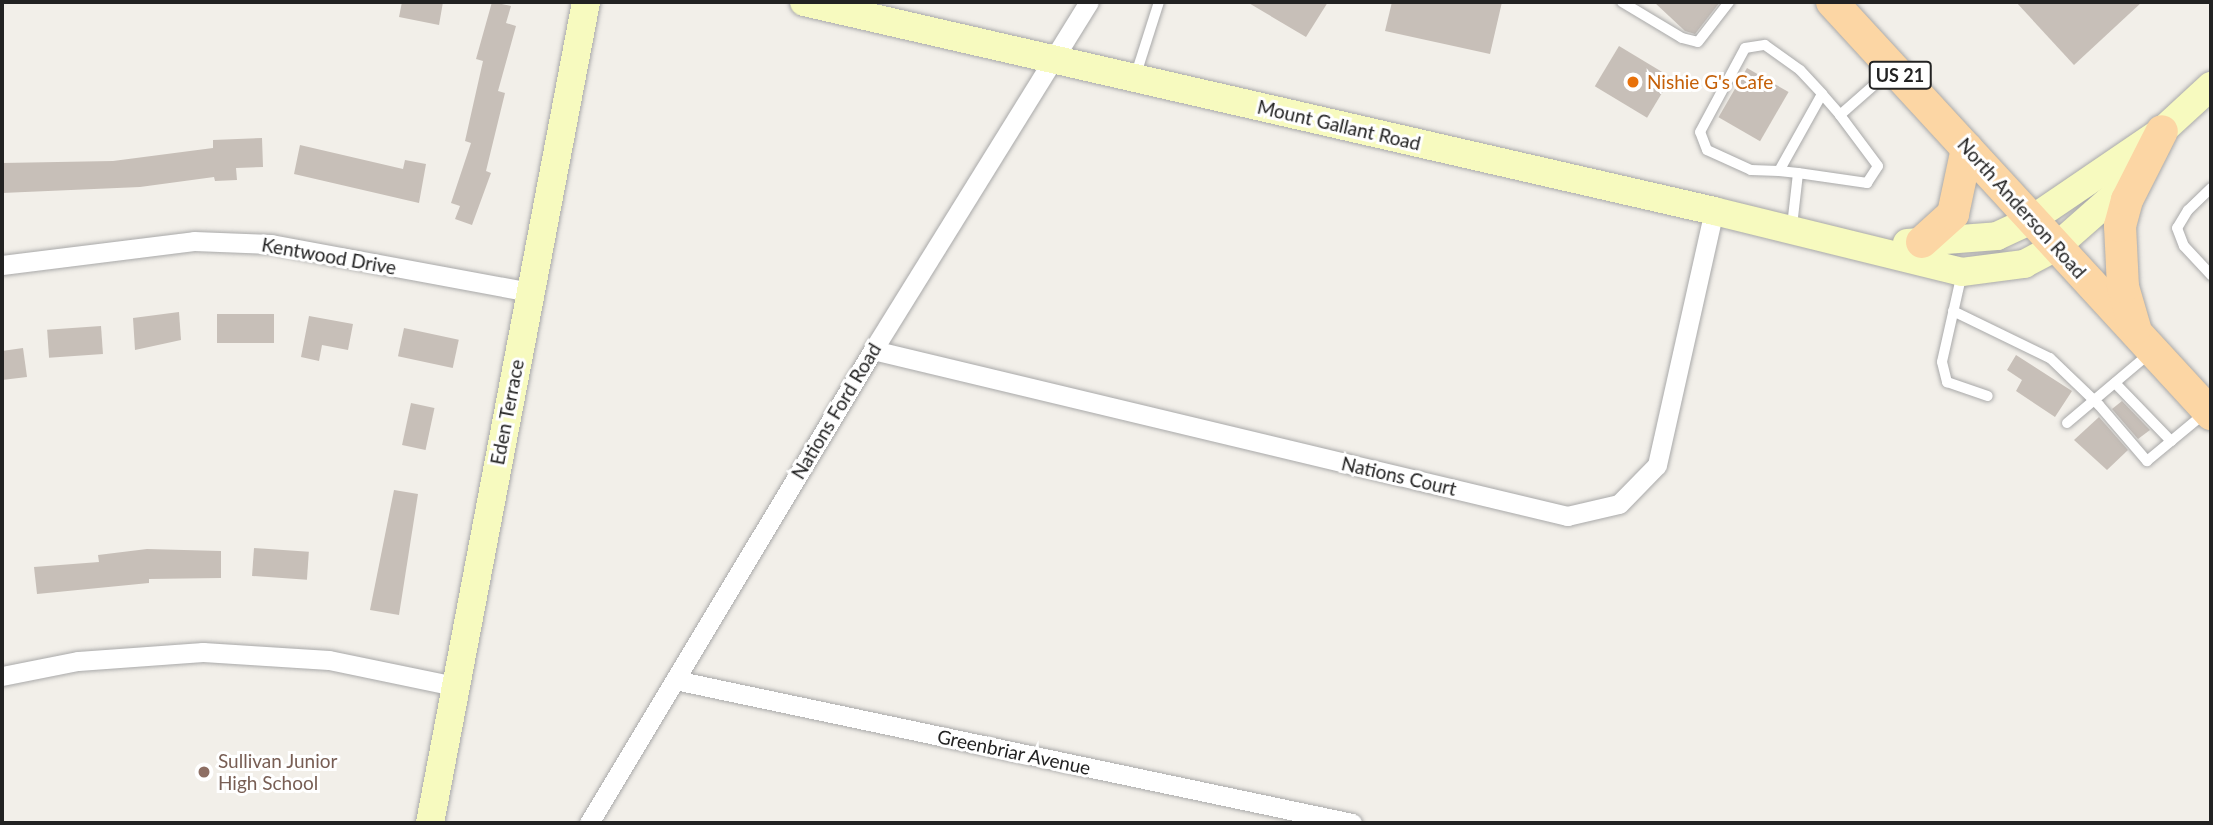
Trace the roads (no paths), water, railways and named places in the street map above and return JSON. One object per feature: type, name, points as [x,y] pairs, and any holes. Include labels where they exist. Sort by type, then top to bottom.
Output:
[{"type":"main road","name":"North Anderson Road","points":[[1832,2],[2210,412]]},
{"type":"main road","points":[[2145,341],[2123,288],[2120,226],[2127,200],[2162,131]]},
{"type":"main road","points":[[1922,242],[1953,214],[1967,148]]},
{"type":"street","name":"Eden Terrace","points":[[430,823],[586,2]]},
{"type":"street","name":"Mount Gallant Road","points":[[804,2],[1714,211],[1962,272],[2024,264],[2056,247],[2115,195],[2162,131]]},
{"type":"street","name":"Nations Ford Road","points":[[589,823],[873,350],[1089,2]]},
{"type":"street","name":"Mount Gallant Road","points":[[1874,249],[1997,236],[2031,220],[2162,131],[2211,86]]},
{"type":"street","name":"Nations Court","points":[[873,350],[1566,516],[1619,504],[1657,465],[1714,211]]},
{"type":"street","name":"Kentwood Drive","points":[[2,265],[194,241],[271,244],[530,292]]},
{"type":"street","points":[[2,676],[78,661],[204,652],[329,660],[455,686]]},
{"type":"street","name":"Greenbriar Avenue","points":[[675,680],[1352,823]]},
{"type":"lane","points":[[1135,78],[1159,2]]},
{"type":"lane","points":[[1622,2],[1682,38],[1698,42],[1729,2]]},
{"type":"lane","points":[[1765,45],[1800,70],[1822,94],[1878,166],[1867,183],[1779,170],[1751,170],[1707,150],[1699,132],[1745,48],[1765,45]]},
{"type":"lane","points":[[1840,115],[1893,68]]},
{"type":"lane","points":[[1779,170],[1822,94]]},
{"type":"lane","points":[[1792,230],[1798,173]]},
{"type":"lane","points":[[2211,188],[2180,220],[2179,236],[2211,275]]},
{"type":"lane","points":[[2195,204],[2203,213]]},
{"type":"lane","points":[[1962,272],[1942,362],[1947,383],[1988,396]]},
{"type":"lane","points":[[1953,312],[2050,358],[2095,400],[2147,461],[2210,412]]},
{"type":"lane","points":[[2067,423],[2115,383],[2145,341]]},
{"type":"lane","points":[[2115,383],[2171,441]]},
{"type":"place","name":"Nishie G's Cafe","points":[[1633,82]]},
{"type":"place","name":"Sullivan Junior High School","points":[[204,772]]}]
